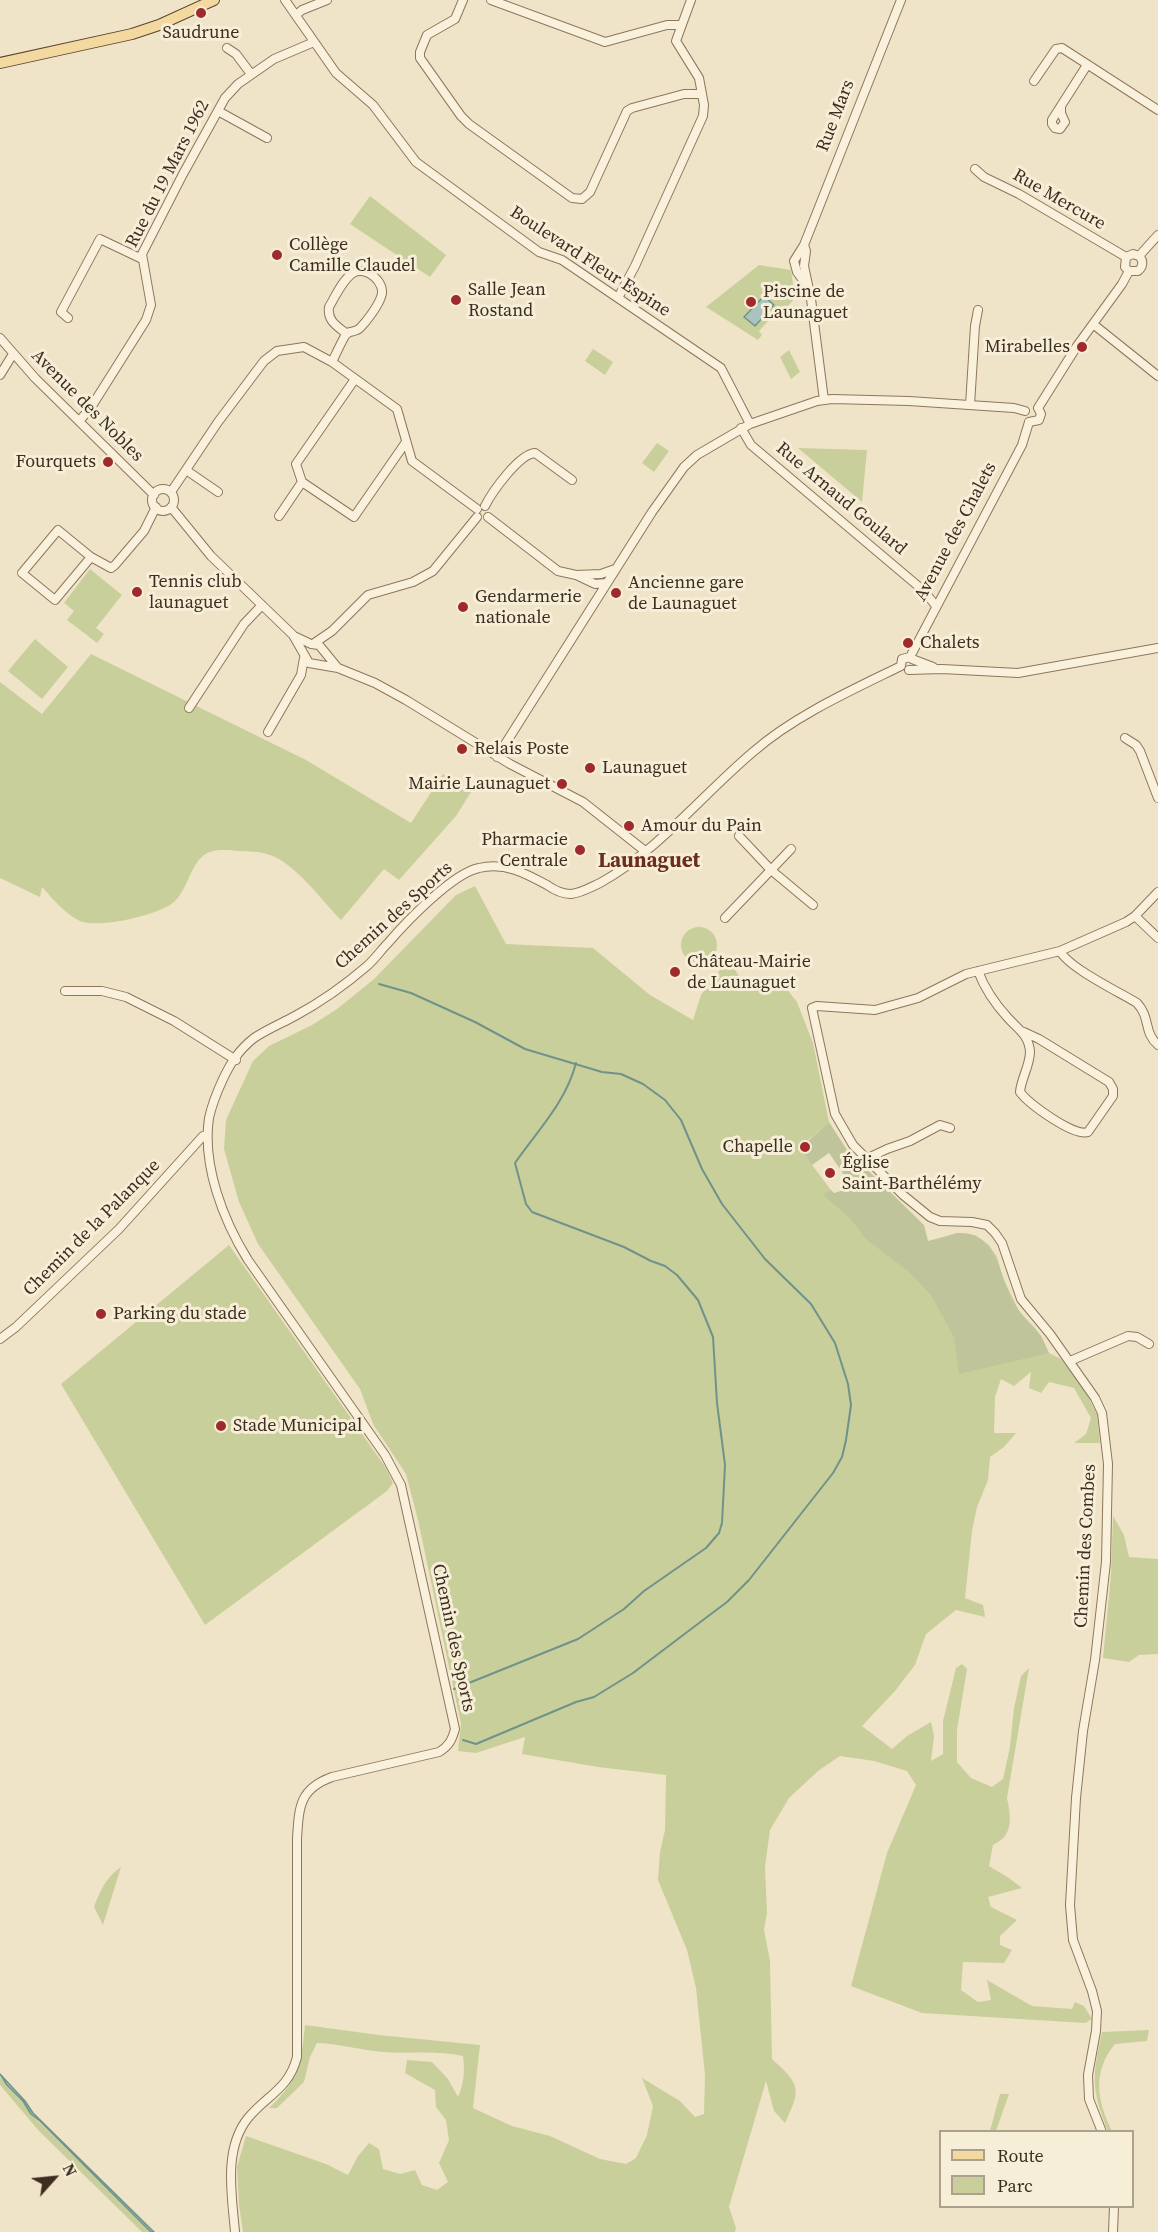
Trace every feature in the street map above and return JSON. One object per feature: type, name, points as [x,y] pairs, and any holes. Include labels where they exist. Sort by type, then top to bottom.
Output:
[{"type":"main road","points":[[0,63],[132,34],[159,25],[214,0]]},
{"type":"street","name":"Boulevard Fleur Espine","points":[[285,0],[336,73],[373,105],[422,167],[539,252],[562,260],[721,368],[746,426]]},
{"type":"street","points":[[296,15],[302,10],[327,0]]},
{"type":"street","points":[[463,0],[455,20],[427,34],[420,58],[469,124],[573,198],[582,200],[590,192],[627,111],[684,94],[702,94]]},
{"type":"street","points":[[491,0],[605,42],[675,24],[681,25]]},
{"type":"street","points":[[618,298],[635,266],[703,116],[699,78],[678,46],[676,38],[691,0]]},
{"type":"street","name":"Rue Mars","points":[[824,400],[813,310],[806,284],[804,245],[901,0]]},
{"type":"street","points":[[659,28],[676,38]]},
{"type":"street","name":"Rue du 19 Mars 1962","points":[[79,421],[90,409],[146,320],[152,305],[142,254],[225,98],[251,74],[274,59],[314,42]]},
{"type":"street","points":[[227,48],[236,54],[251,74]]},
{"type":"street","points":[[1034,81],[1056,49],[1062,48],[1158,110]]},
{"type":"street","points":[[1061,106],[1087,64]]},
{"type":"street","points":[[218,111],[267,138]]},
{"type":"street","name":"Rue Mercure","points":[[975,169],[984,177],[1019,194],[1126,257]]},
{"type":"street","name":"Avenue des Chalets","points":[[645,851],[776,733],[848,693],[905,668],[902,659],[911,658],[936,606],[1022,445],[1029,422],[1036,422],[1040,417],[1038,408],[1129,271],[1138,271],[1142,267],[1139,256],[1158,235]]},
{"type":"street","points":[[68,318],[61,312],[100,238],[142,260]]},
{"type":"street","points":[[1129,271],[1125,267],[1126,257],[1133,254],[1139,256]]},
{"type":"street","points":[[332,362],[346,334],[360,328],[381,298],[383,291],[381,284],[365,272],[357,271],[351,274],[329,307],[328,314],[331,321],[346,334]]},
{"type":"street","points":[[970,405],[978,310]]},
{"type":"street","points":[[1093,324],[1158,376]]},
{"type":"street","name":"Avenue des Nobles","points":[[0,338],[13,354],[154,495]]},
{"type":"street","points":[[171,492],[218,422],[270,354],[304,347],[332,362],[397,409],[412,461],[480,511],[483,519],[488,517],[558,571],[576,575],[595,584],[606,583]]},
{"type":"street","points":[[0,375],[13,354]]},
{"type":"street","points":[[354,379],[296,464],[302,482],[354,517],[406,442]]},
{"type":"street","points":[[497,757],[652,512],[684,467],[697,454],[746,426],[811,402],[824,400],[909,401],[1014,408],[1025,411]]},
{"type":"street","points":[[1029,422],[1025,417],[1025,411],[1030,406],[1038,408]]},
{"type":"street","name":"Rue Arnaud Goulard","points":[[746,426],[751,445],[924,591],[936,606]]},
{"type":"street","points":[[268,732],[301,675],[306,648],[332,632],[368,595],[413,582],[433,571],[519,460],[530,453],[535,453],[572,480]]},
{"type":"street","points":[[186,470],[218,492]]},
{"type":"street","points":[[279,516],[302,482]]},
{"type":"street","points":[[161,489],[171,492],[174,500],[171,507],[164,511],[156,507],[153,503],[154,495],[161,489]]},
{"type":"street","points":[[91,557],[55,600],[22,573],[58,530],[91,557],[111,568],[144,531],[156,507]]},
{"type":"street","points":[[171,507],[211,556],[293,635],[309,663],[338,668],[375,683],[406,700],[497,757],[583,801],[645,851]]},
{"type":"street","points":[[576,575],[602,574],[616,568]]},
{"type":"street","name":"Rue Arnaud Goulard","points":[[924,591],[942,595]]},
{"type":"street","points":[[189,708],[244,624],[262,605]]},
{"type":"street","points":[[301,675],[322,660],[332,632]]},
{"type":"street","points":[[293,635],[312,644],[320,645],[338,668]]},
{"type":"street","points":[[905,668],[1018,673],[1158,648]]},
{"type":"street","points":[[911,658],[942,669]]},
{"type":"street","points":[[1125,738],[1136,744],[1140,751],[1158,798]]},
{"type":"street","points":[[739,836],[771,870],[813,906]]},
{"type":"street","points":[[725,918],[791,849]]},
{"type":"street","name":"Chemin des Sports","points":[[235,2232],[232,2167],[235,2140],[249,2117],[289,2079],[297,2057],[297,1839],[299,1812],[303,1797],[319,1781],[332,1776],[439,1752],[452,1740],[455,1729],[401,1485],[385,1455],[239,1246],[225,1212],[210,1161],[209,1120],[235,1059],[267,1032],[312,1006],[370,964],[401,928],[462,874],[476,868],[504,866],[528,875],[564,894],[572,894],[600,883],[645,851]]},
{"type":"street","points":[[1024,1032],[1030,1054],[1020,1092],[1030,1103],[1078,1132],[1088,1132],[1113,1096],[1113,1089],[1109,1082],[1024,1032],[1007,1017],[982,981],[978,971],[1060,951],[1126,922],[1158,892]]},
{"type":"street","points":[[1135,916],[1158,938]]},
{"type":"street","points":[[1060,951],[1074,965],[1137,1003],[1145,1011],[1149,1032],[1153,1041],[1158,1045]]},
{"type":"street","name":"Chemin des Combes","points":[[978,971],[952,980],[918,998],[875,1010],[816,1005],[812,1008],[835,1114],[846,1134],[866,1159],[903,1195],[930,1216],[940,1221],[987,1225],[995,1233],[1002,1244],[1021,1299],[1070,1362],[1095,1398],[1102,1413],[1108,1464],[1104,1584],[1095,1660],[1083,1731],[1076,1798],[1070,1905],[1073,1940],[1097,2011],[1088,2075],[1089,2099],[1101,2130]]},
{"type":"street","points":[[65,991],[102,992],[126,997],[174,1021],[235,1059]]},
{"type":"street","points":[[866,1159],[910,1141],[940,1125],[950,1128]]},
{"type":"street","name":"Chemin de la Palanque","points":[[0,1339],[16,1328],[119,1229],[203,1136]]},
{"type":"street","points":[[1070,1362],[1128,1336],[1137,1336],[1149,1344]]},
{"type":"street","points":[[1113,2232],[1114,2208]]},
{"type":"green space","points":[[370,196],[446,255],[430,277],[350,224]]},
{"type":"green space","name":"Piscine de Launaguet","points":[[759,265],[791,270],[795,298],[782,313],[778,310],[759,331],[762,335],[758,340],[706,307]]},
{"type":"green space","points":[[593,349],[613,362],[605,375],[585,361]]},
{"type":"green space","points":[[789,350],[800,372],[791,379],[780,357]]},
{"type":"green space","points":[[657,443],[669,451],[654,472],[642,463]]},
{"type":"green space","points":[[798,448],[867,450],[862,502]]},
{"type":"green space","points":[[90,569],[122,595],[96,628],[104,634],[97,643],[67,620],[74,611],[64,603]]},
{"type":"green space","points":[[35,639],[68,667],[42,699],[8,671]]},
{"type":"green space","points":[[91,654],[306,760],[411,823],[443,774],[471,792],[456,816],[399,880],[384,869],[341,920],[307,882],[277,858],[260,852],[217,850],[204,855],[199,860],[179,896],[168,906],[144,916],[114,922],[80,921],[64,910],[42,887],[40,897],[0,878],[0,682],[42,714]]},
{"type":"green space","points":[[475,886],[506,944],[593,948],[650,995],[693,1020],[701,995],[728,959],[748,990],[765,989],[778,978],[797,1002],[813,1043],[829,1122],[798,1149],[831,1190],[828,1192],[909,1272],[975,1235],[989,1245],[997,1257],[1003,1278],[1020,1313],[1040,1336],[1049,1353],[1061,1359],[1084,1389],[1097,1414],[1100,1443],[1074,1443],[1086,1434],[1091,1418],[1074,1388],[1049,1382],[1041,1393],[1029,1388],[1031,1372],[1014,1386],[1001,1379],[995,1397],[994,1433],[1016,1433],[1004,1447],[990,1457],[988,1480],[977,1507],[972,1531],[965,1598],[983,1605],[985,1617],[956,1610],[926,1634],[915,1665],[895,1691],[862,1726],[892,1749],[907,1736],[931,1722],[934,1736],[931,1761],[943,1754],[943,1721],[956,1668],[962,1664],[967,1669],[957,1730],[957,1762],[971,1778],[992,1787],[1003,1779],[1021,1676],[1029,1668],[1007,1798],[1010,1819],[1008,1831],[1000,1841],[993,1845],[989,1866],[1022,1888],[988,1897],[991,1907],[1017,1920],[1000,1936],[1000,1945],[1012,1950],[1004,1963],[963,1962],[961,1990],[978,2002],[991,2000],[987,1980],[1032,2006],[1072,2009],[1075,2002],[1084,2006],[1092,2019],[1085,2023],[922,2013],[851,1986],[887,1853],[916,1785],[907,1771],[874,1761],[840,1756],[818,1771],[789,1798],[770,1830],[765,1867],[767,1913],[764,1930],[770,1961],[772,2059],[789,2075],[796,2095],[785,2123],[774,2111],[766,2081],[729,2207],[736,2228],[735,2232],[243,2232],[237,2167],[246,2136],[326,2164],[348,2175],[358,2156],[369,2143],[379,2149],[383,2169],[400,2174],[415,2170],[422,2185],[437,2190],[448,2182],[439,2163],[449,2140],[446,2120],[436,2107],[435,2090],[405,2073],[407,2060],[432,2062],[448,2079],[458,2097],[462,2087],[463,2056],[383,2052],[317,2043],[310,2057],[304,2082],[277,2108],[269,2108],[287,2089],[297,2071],[305,2025],[480,2045],[473,2108],[512,2126],[550,2136],[600,2159],[626,2164],[636,2158],[647,2135],[653,2106],[642,2078],[680,2101],[695,2117],[704,2114],[705,2075],[696,1988],[687,1950],[658,1880],[660,1852],[665,1830],[666,1775],[598,1767],[522,1754],[525,1737],[476,1753],[458,1751],[461,1724],[418,1520],[406,1474],[373,1424],[360,1389],[258,1244],[239,1202],[224,1149],[226,1120],[253,1061],[269,1046],[312,1025],[337,1009],[374,979],[456,895]]},
{"type":"green space","points":[[699,927],[712,932],[717,945],[712,958],[699,963],[686,958],[681,945],[686,932]]},
{"type":"green space","points":[[829,1122],[847,1150],[924,1225],[928,1241],[958,1233],[971,1234],[982,1239],[995,1258],[1014,1303],[1041,1336],[1049,1353],[959,1374],[954,1337],[931,1295],[909,1272],[866,1239],[850,1218],[823,1195],[831,1190],[834,1193],[844,1190],[849,1182],[829,1153],[812,1165],[803,1153],[812,1145],[808,1141]]},
{"type":"green space","name":"Stade Municipal","points":[[229,1245],[386,1468],[393,1483],[387,1491],[205,1625],[61,1384]]},
{"type":"green space","points":[[1113,1516],[1124,1535],[1129,1557],[1158,1559],[1158,1654],[1139,1655],[1129,1662],[1103,1658],[1111,1575]]},
{"type":"green space","points":[[121,1867],[103,1925],[94,1907],[104,1885]]},
{"type":"green space","points":[[1149,2030],[1147,2041],[1115,2044],[1103,2065],[1099,2087],[1100,2098],[1112,2130],[1108,2130],[1098,2104],[1095,2083],[1096,2061],[1102,2032]]},
{"type":"green space","points":[[0,2077],[23,2101],[30,2113],[151,2232],[142,2232],[39,2131],[0,2085]]},
{"type":"green space","points":[[1000,2094],[1009,2094],[996,2130],[990,2130]]},
{"type":"water","points":[[764,296],[774,305],[755,326],[744,317]]},
{"type":"water","points":[[0,2074],[33,2113],[154,2232],[151,2232],[31,2114]]},
{"type":"waterway","points":[[379,984],[411,993],[475,1022],[525,1049],[602,1072],[621,1074],[643,1084],[665,1100],[681,1120],[702,1169],[722,1204],[765,1259],[811,1304],[835,1343],[848,1384],[851,1405],[842,1457],[833,1473],[749,1580],[727,1602],[633,1673],[594,1697],[576,1702],[476,1744],[463,1740]]},
{"type":"waterway","points":[[454,1689],[578,1639],[624,1609],[644,1591],[706,1548],[719,1533],[722,1523],[725,1465],[717,1403],[713,1337],[698,1300],[677,1275],[665,1266],[624,1247],[532,1212],[526,1204],[515,1163],[558,1103],[576,1063]]},
{"type":"place","name":"Saudrune","points":[[201,13]]},
{"type":"place","name":"Collège Camille Claudel","points":[[277,255]]},
{"type":"place","name":"Salle Jean Rostand","points":[[456,300]]},
{"type":"place","name":"Piscine de Launaguet","points":[[751,302]]},
{"type":"place","name":"Mirabelles","points":[[1082,347]]},
{"type":"place","name":"Fourquets","points":[[108,462]]},
{"type":"place","name":"Tennis club launaguet","points":[[137,592]]},
{"type":"place","name":"Ancienne gare de Launaguet","points":[[616,593]]},
{"type":"place","name":"Gendarmerie nationale","points":[[463,607]]},
{"type":"place","name":"Chalets","points":[[908,643]]},
{"type":"place","name":"Relais Poste","points":[[462,749]]},
{"type":"place","name":"Launaguet","points":[[590,768]]},
{"type":"place","name":"Mairie Launaguet","points":[[562,784]]},
{"type":"place","name":"Amour du Pain","points":[[629,826]]},
{"type":"place","name":"Pharmacie Centrale","points":[[580,850]]},
{"type":"place","name":"Château-Mairie de Launaguet","points":[[675,972]]},
{"type":"place","name":"Chapelle","points":[[805,1147]]},
{"type":"place","name":"Église Saint-Barthélémy","points":[[830,1173]]},
{"type":"place","name":"Parking du stade","points":[[101,1314]]},
{"type":"place","name":"Stade Municipal","points":[[221,1426]]},
{"type":"district","name":"Launaguet","points":[[649,862]]}]
